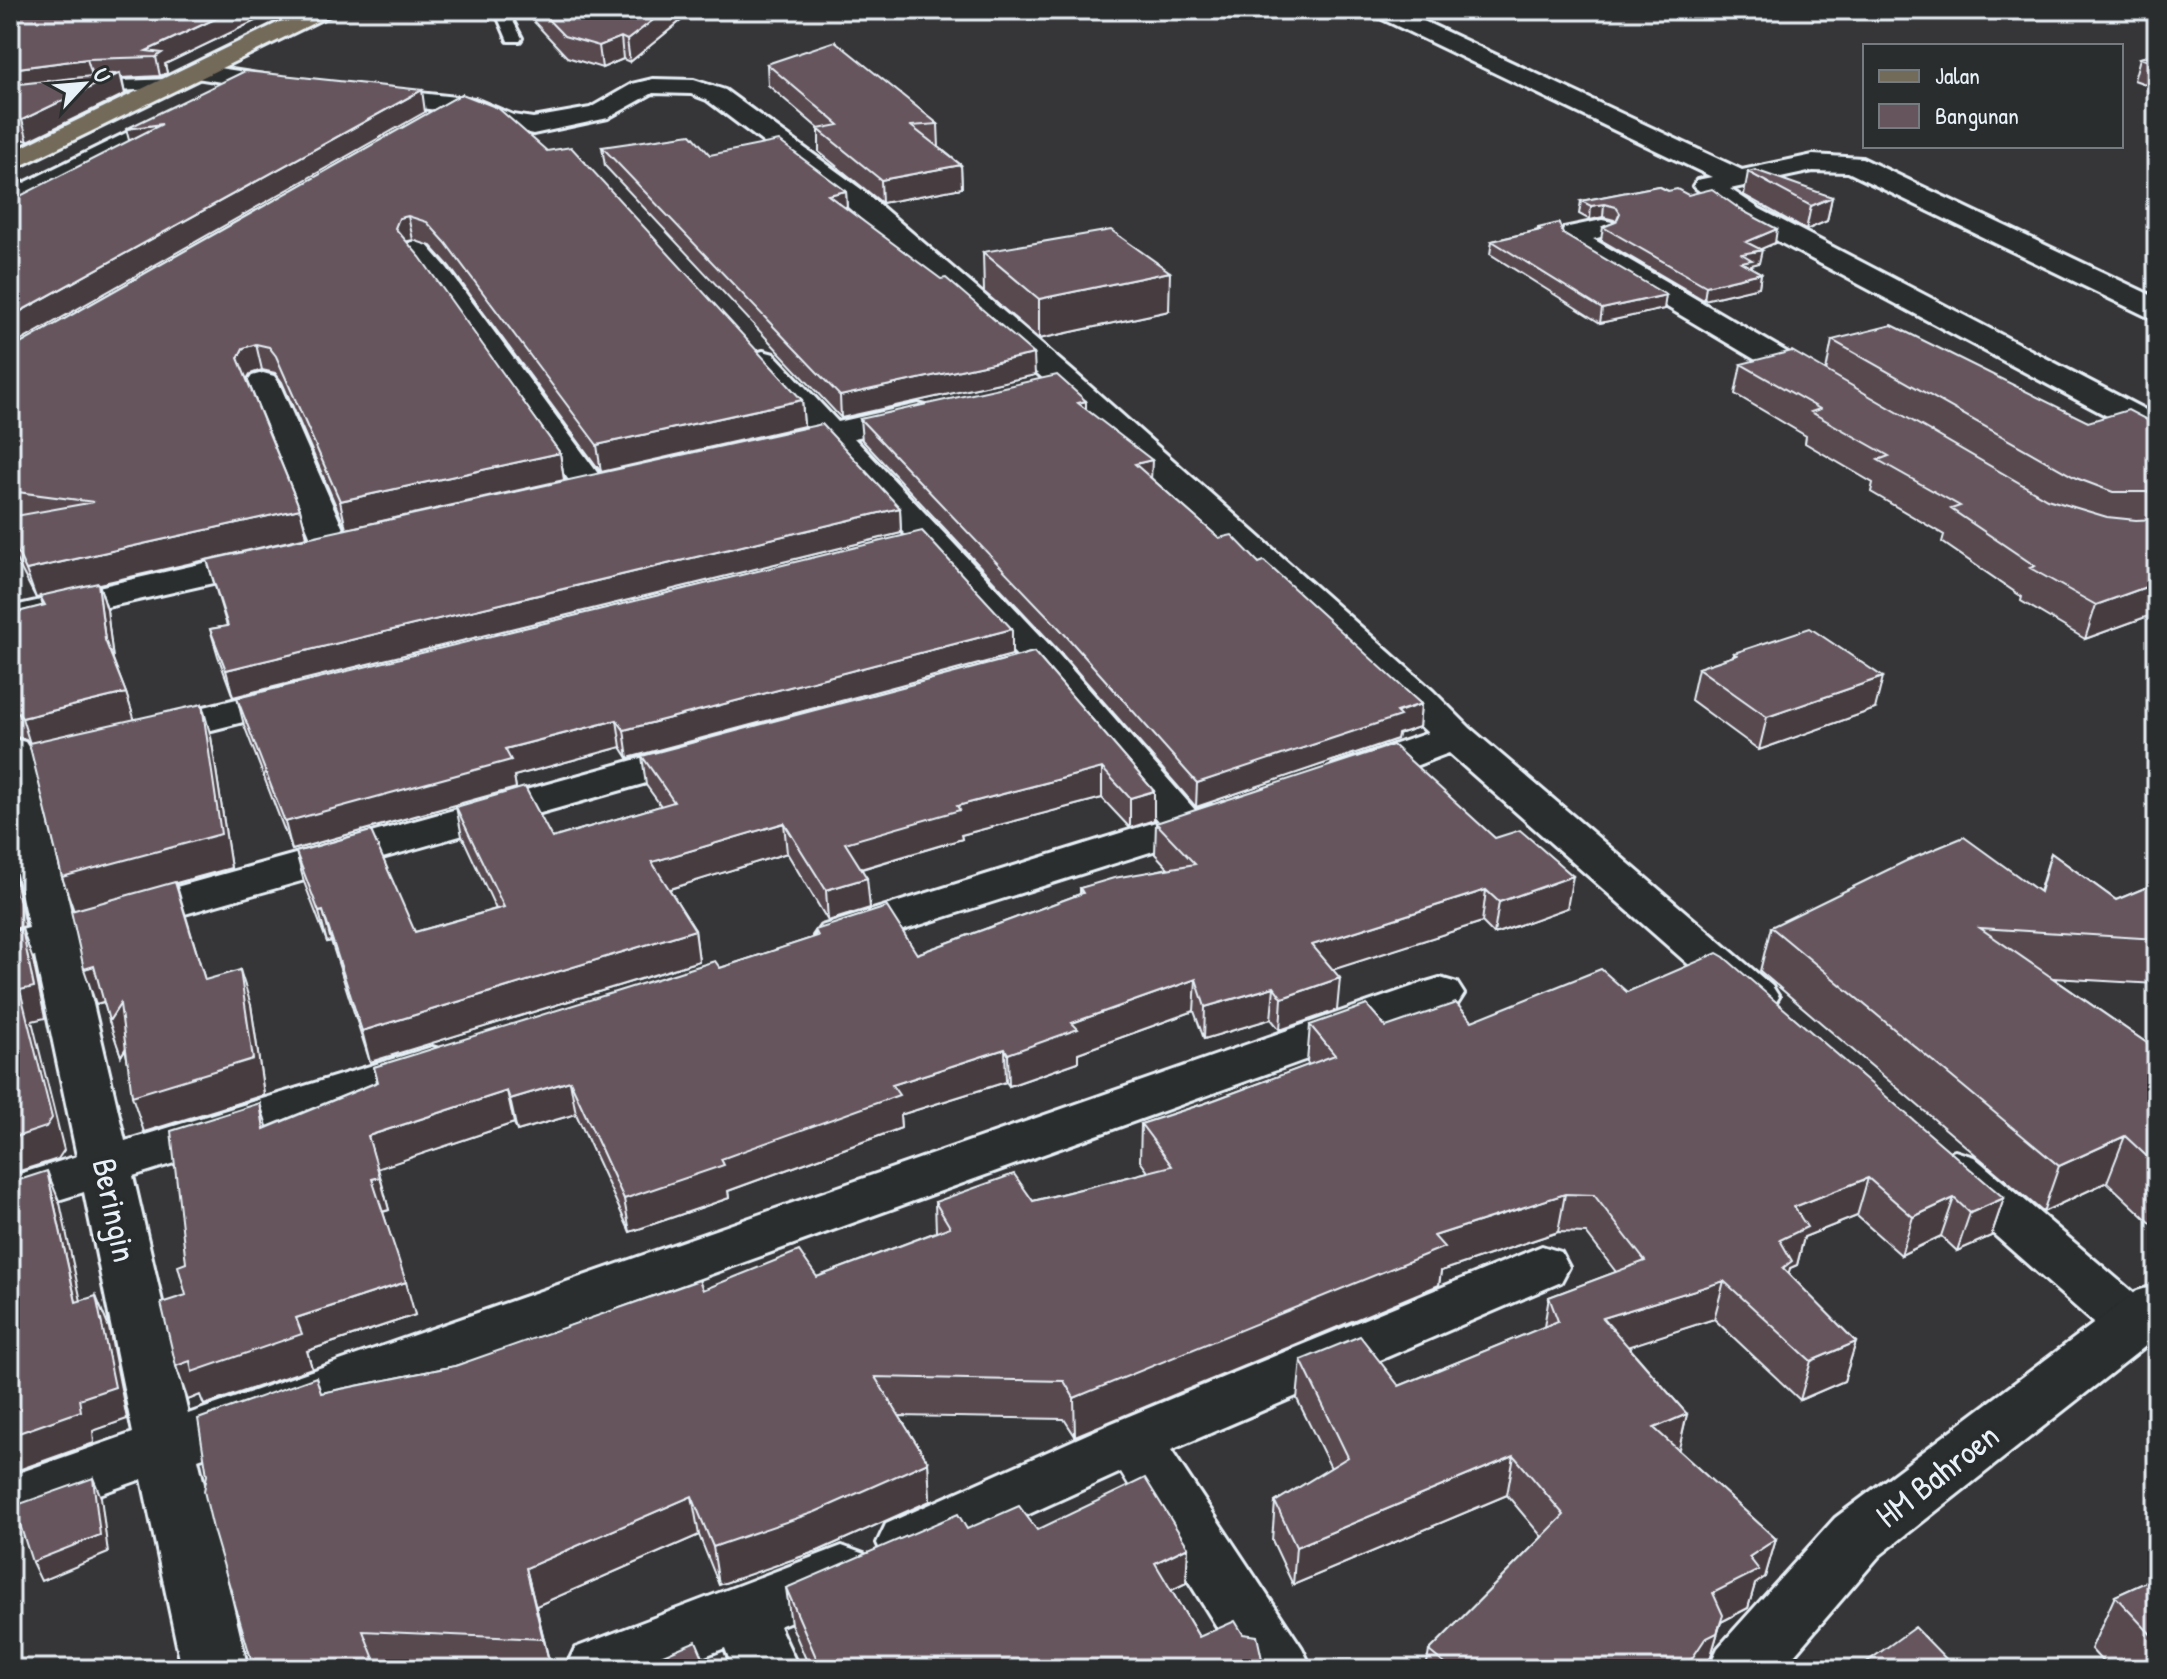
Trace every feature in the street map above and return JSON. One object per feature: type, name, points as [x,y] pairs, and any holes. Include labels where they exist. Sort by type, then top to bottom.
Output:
[{"type":"main road","points":[[10,163],[322,10]]},
{"type":"street","points":[[1382,10],[1736,178]]},
{"type":"street","points":[[186,78],[245,81],[475,107],[519,125],[533,126],[599,113],[641,89],[653,86],[694,87],[716,95],[851,195],[1065,381],[1407,689],[1455,737],[1793,1029]]},
{"type":"street","points":[[10,201],[245,81]]},
{"type":"street","points":[[419,129],[460,106]]},
{"type":"street","points":[[2157,310],[1853,164],[1813,163],[1707,186],[1750,215],[2157,429]]},
{"type":"street","points":[[1602,228],[1574,234],[1573,239],[1847,400]]},
{"type":"street","points":[[416,250],[437,274],[591,486]]},
{"type":"street","points":[[746,342],[1044,662],[1187,827]]},
{"type":"street","points":[[1021,391],[1065,381]]},
{"type":"street","points":[[10,618],[346,542],[263,383]]},
{"type":"street","points":[[740,453],[947,407]]},
{"type":"street","points":[[887,552],[933,540]]},
{"type":"street","points":[[998,674],[1044,662]]},
{"type":"street","points":[[11,762],[333,687]]},
{"type":"street","points":[[1322,782],[1455,737]]},
{"type":"street","points":[[32,942],[735,745]]},
{"type":"street","name":"Beringin","points":[[11,762],[32,942],[107,1166],[163,1446],[215,1669]]},
{"type":"street","points":[[791,951],[1247,807]]},
{"type":"street","points":[[10,1501],[1440,994]]},
{"type":"street","points":[[10,1196],[472,1051]]},
{"type":"street","points":[[1925,1144],[2144,1314]]},
{"type":"street","points":[[598,1669],[754,1642],[843,1572],[1133,1440],[1542,1267]]},
{"type":"street","name":"HM Bahroen","points":[[1741,1669],[1857,1537],[2144,1314]]},
{"type":"street","points":[[1133,1440],[1279,1669]]},
{"type":"lane","points":[[498,10],[506,18],[514,38]]},
{"type":"lane","points":[[10,98],[186,78]]},
{"type":"building","points":[[10,10],[234,10],[146,51],[162,53],[156,57],[87,59],[10,69]]},
{"type":"building","points":[[539,10],[666,10],[627,40],[621,37],[599,46],[564,36]]},
{"type":"building","points":[[835,41],[938,124],[911,126],[961,165],[881,180],[818,129],[839,125],[767,64]]},
{"type":"building","points":[[2157,54],[2157,64],[2140,58]]},
{"type":"building","points":[[245,71],[422,90],[10,317],[10,201],[162,124],[126,129]]},
{"type":"building","points":[[120,73],[22,120],[10,116],[10,85]]},
{"type":"building","points":[[462,94],[498,108],[547,151],[571,147],[802,400],[597,445],[445,242],[427,222],[408,216],[399,218],[395,228],[420,257],[560,453],[340,501],[276,356],[269,347],[256,344],[243,348],[238,358],[300,509],[26,570],[10,537],[10,517],[94,502],[10,491],[10,348]]},
{"type":"building","points":[[691,134],[710,155],[779,141],[846,191],[828,195],[941,279],[946,278],[1034,354],[840,396],[602,147]]},
{"type":"building","points":[[1755,170],[1832,197],[1811,206],[1748,172]]},
{"type":"building","points":[[1658,186],[1668,191],[1677,189],[1688,195],[1712,189],[1741,210],[1777,229],[1746,242],[1762,250],[1742,254],[1752,260],[1741,262],[1761,273],[1706,286],[1603,227],[1616,222],[1620,213],[1616,207],[1604,204],[1591,206],[1581,201]]},
{"type":"building","points":[[1559,223],[1563,234],[1666,295],[1602,309],[1492,241]]},
{"type":"building","points":[[1111,230],[1170,272],[1039,299],[983,252]]},
{"type":"building","points":[[1892,325],[2088,422],[2128,410],[2157,425],[2157,492],[2113,492],[2076,478],[1832,340]]},
{"type":"building","points":[[1792,351],[2047,499],[2107,517],[2157,519],[2157,583],[2096,605],[2030,568],[2035,566],[1951,509],[1960,506],[1878,460],[1889,456],[1811,412],[1820,409],[1741,364]]},
{"type":"building","points":[[1057,375],[1086,401],[1078,403],[1152,460],[1135,464],[1219,538],[1232,535],[1259,563],[1264,561],[1421,704],[1396,712],[1400,716],[1197,783],[1060,629],[860,419]]},
{"type":"building","points":[[822,424],[900,508],[226,670],[210,629],[228,626],[207,560]]},
{"type":"building","points":[[922,531],[1012,629],[624,730],[617,720],[505,749],[511,760],[285,822],[237,698]]},
{"type":"building","points":[[98,583],[105,640],[126,693],[22,718],[16,710],[10,709],[10,614],[45,605],[40,596]]},
{"type":"building","points":[[1810,628],[1883,677],[1767,717],[1698,668],[1737,655],[1734,653]]},
{"type":"building","points":[[1034,652],[1154,791],[1130,798],[1102,768],[957,806],[960,810],[845,843],[867,878],[826,890],[784,823],[652,862],[695,930],[362,1031],[323,911],[319,912],[296,852],[371,831],[415,932],[504,907],[456,807],[525,787],[552,838],[674,802],[642,756]]},
{"type":"building","points":[[202,704],[221,834],[62,877],[29,743]]},
{"type":"building","points":[[1393,745],[1495,838],[1520,830],[1573,876],[1499,902],[1486,890],[1312,945],[1340,978],[1282,998],[1274,987],[1205,1007],[1196,979],[1072,1023],[1078,1029],[1008,1054],[1005,1049],[892,1085],[899,1095],[721,1159],[724,1165],[624,1199],[570,1081],[510,1099],[507,1091],[368,1136],[380,1177],[372,1179],[406,1282],[296,1318],[302,1334],[192,1372],[190,1361],[176,1366],[161,1303],[186,1295],[178,1266],[186,1263],[171,1131],[260,1103],[264,1129],[378,1082],[374,1067],[715,961],[720,968],[818,936],[815,930],[887,907],[917,954],[1083,893],[1080,888],[1114,878],[1195,864],[1156,823]]},
{"type":"building","points":[[1964,837],[2040,892],[2051,853],[2116,900],[2157,883],[2157,939],[1980,928],[2157,1050],[2157,1166],[2125,1136],[2059,1166],[1771,927],[1906,861]]},
{"type":"building","points":[[10,875],[15,896],[10,897]]},
{"type":"building","points":[[175,882],[205,980],[240,970],[253,1059],[132,1096],[120,1004],[109,1021],[94,966],[84,969],[71,911]]},
{"type":"building","points":[[22,929],[34,987],[20,990],[52,1118],[46,1127],[10,1139],[10,933]]},
{"type":"building","points":[[1717,953],[2004,1198],[1970,1213],[1954,1198],[1913,1217],[1868,1178],[1794,1207],[1807,1227],[1780,1240],[1792,1261],[1783,1268],[1856,1342],[1811,1361],[1724,1281],[1603,1318],[1687,1414],[1654,1428],[1776,1539],[1749,1557],[1759,1570],[1713,1593],[1723,1615],[1717,1633],[1705,1639],[1685,1669],[1443,1669],[1446,1665],[1429,1651],[1564,1515],[1514,1456],[1296,1547],[1275,1502],[1348,1457],[1301,1360],[1360,1336],[1399,1386],[1558,1321],[1549,1297],[1645,1261],[1594,1195],[1565,1194],[1434,1236],[1444,1247],[1074,1398],[1064,1381],[875,1377],[928,1462],[815,1512],[713,1547],[692,1496],[526,1568],[543,1639],[363,1631],[378,1669],[254,1669],[204,1491],[207,1475],[198,1419],[316,1377],[321,1393],[455,1366],[699,1280],[703,1290],[799,1251],[817,1277],[950,1227],[935,1202],[1014,1174],[1033,1201],[1172,1166],[1141,1124],[1335,1055],[1310,1025],[1367,1005],[1386,1027],[1456,1003],[1472,1021],[1601,969],[1627,992]]},
{"type":"building","points":[[47,1171],[76,1302],[96,1296],[115,1387],[79,1399],[81,1411],[10,1436],[10,1183]]},
{"type":"building","points":[[93,1478],[100,1535],[32,1562],[14,1506]]},
{"type":"building","points":[[1145,1478],[1188,1547],[1155,1563],[1199,1637],[1235,1621],[1243,1634],[1257,1636],[1262,1659],[1238,1669],[821,1669],[786,1588],[958,1514],[967,1529],[1019,1506],[1037,1530]]},
{"type":"building","points":[[2157,1577],[2157,1641],[2115,1596]]},
{"type":"building","points":[[1915,1627],[1956,1669],[1857,1669]]},
{"type":"building","points":[[696,1641],[708,1669],[630,1669]]}]
